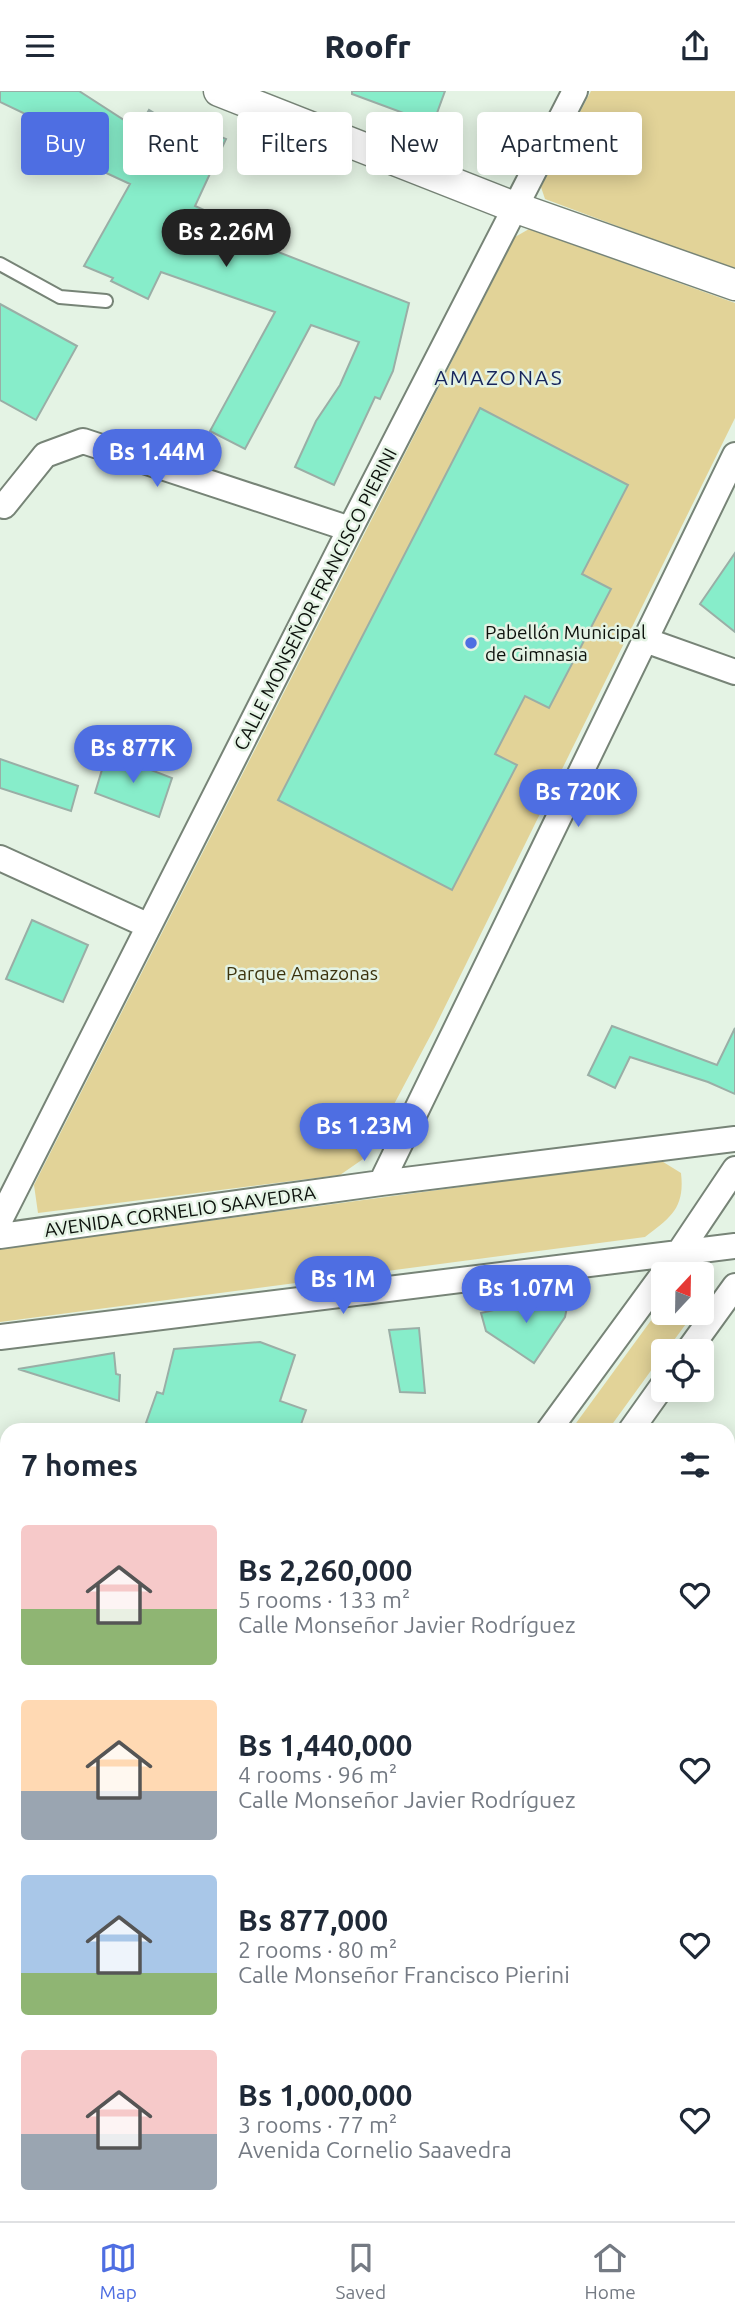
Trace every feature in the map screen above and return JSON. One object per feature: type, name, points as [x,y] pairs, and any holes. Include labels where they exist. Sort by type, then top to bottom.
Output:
[{"type":"street","points":[[219,91],[514,207],[735,285]]},
{"type":"street","name":"CALLE MONSEÑOR FRANCISCO PIERINI","points":[[0,1220],[575,91]]},
{"type":"street","points":[[0,504],[4,506],[45,455],[83,441],[350,529]]},
{"type":"street","points":[[381,1183],[735,455]]},
{"type":"street","points":[[645,640],[735,672]]},
{"type":"street","points":[[0,858],[149,926]]},
{"type":"street","name":"AVENIDA CORNELIO SAAVEDRA","points":[[0,1236],[381,1183],[735,1139]]},
{"type":"street","points":[[554,1423],[680,1251],[735,1169]]},
{"type":"street","points":[[0,1337],[735,1245]]},
{"type":"street","points":[[697,1339],[735,1286]]},
{"type":"street","points":[[636,1423],[651,1402]]},
{"type":"lane","points":[[0,264],[60,297],[106,301]]},
{"type":"green space","points":[[591,91],[735,91],[735,270],[545,199],[541,187],[547,175],[642,175],[642,112],[580,112]]},
{"type":"green space","name":"Parque Amazonas","points":[[529,229],[735,303],[735,418],[435,1027],[366,1157],[340,1175],[38,1213],[34,1185],[515,237]]},
{"type":"green space","points":[[660,1160],[681,1173],[681,1195],[669,1217],[645,1237],[0,1322],[0,1249]]},
{"type":"green space","points":[[651,1320],[651,1325],[685,1325],[675,1339],[651,1339],[651,1371],[613,1423],[576,1423]]},
{"type":"building","points":[[0,91],[79,91],[123,119],[123,175],[209,175],[195,206],[213,214],[209,225],[409,303],[393,371],[380,399],[375,397],[334,485],[295,467],[316,421],[340,385],[359,342],[311,325],[245,449],[210,431],[275,312],[161,272],[148,299],[111,281],[113,278],[84,266],[130,184],[109,174],[109,112],[21,112],[0,102]]},
{"type":"building","points":[[352,91],[445,91],[437,112],[401,112],[352,94]]},
{"type":"building","points":[[0,304],[77,346],[36,420],[0,400]]},
{"type":"building","name":"Pabellón Municipal de Gimnasia","points":[[480,408],[628,485],[582,574],[611,589],[549,708],[525,696],[495,754],[517,765],[452,890],[278,800]]},
{"type":"building","points":[[735,553],[735,632],[700,604]]},
{"type":"building","points":[[107,753],[172,778],[159,817],[95,793]]},
{"type":"building","points":[[0,759],[78,786],[71,811],[0,788]]},
{"type":"building","points":[[32,920],[88,945],[63,1002],[6,979]]},
{"type":"building","points":[[612,1026],[717,1065],[735,1028],[735,1094],[708,1082],[630,1057],[615,1088],[588,1075]]},
{"type":"building","points":[[546,1298],[560,1300],[567,1307],[565,1317],[534,1363],[486,1331],[481,1313]]},
{"type":"building","points":[[419,1328],[425,1393],[400,1392],[389,1330]]},
{"type":"building","points":[[260,1342],[295,1355],[280,1401],[306,1410],[301,1423],[146,1423],[157,1392],[163,1394],[174,1349]]},
{"type":"building","points":[[114,1353],[116,1374],[120,1375],[119,1401],[18,1369]]},
{"type":"place","name":"Pabellón Municipal de Gimnasia","points":[[471,643]]},
{"type":"district","name":"AMAZONAS","points":[[499,378]]}]
